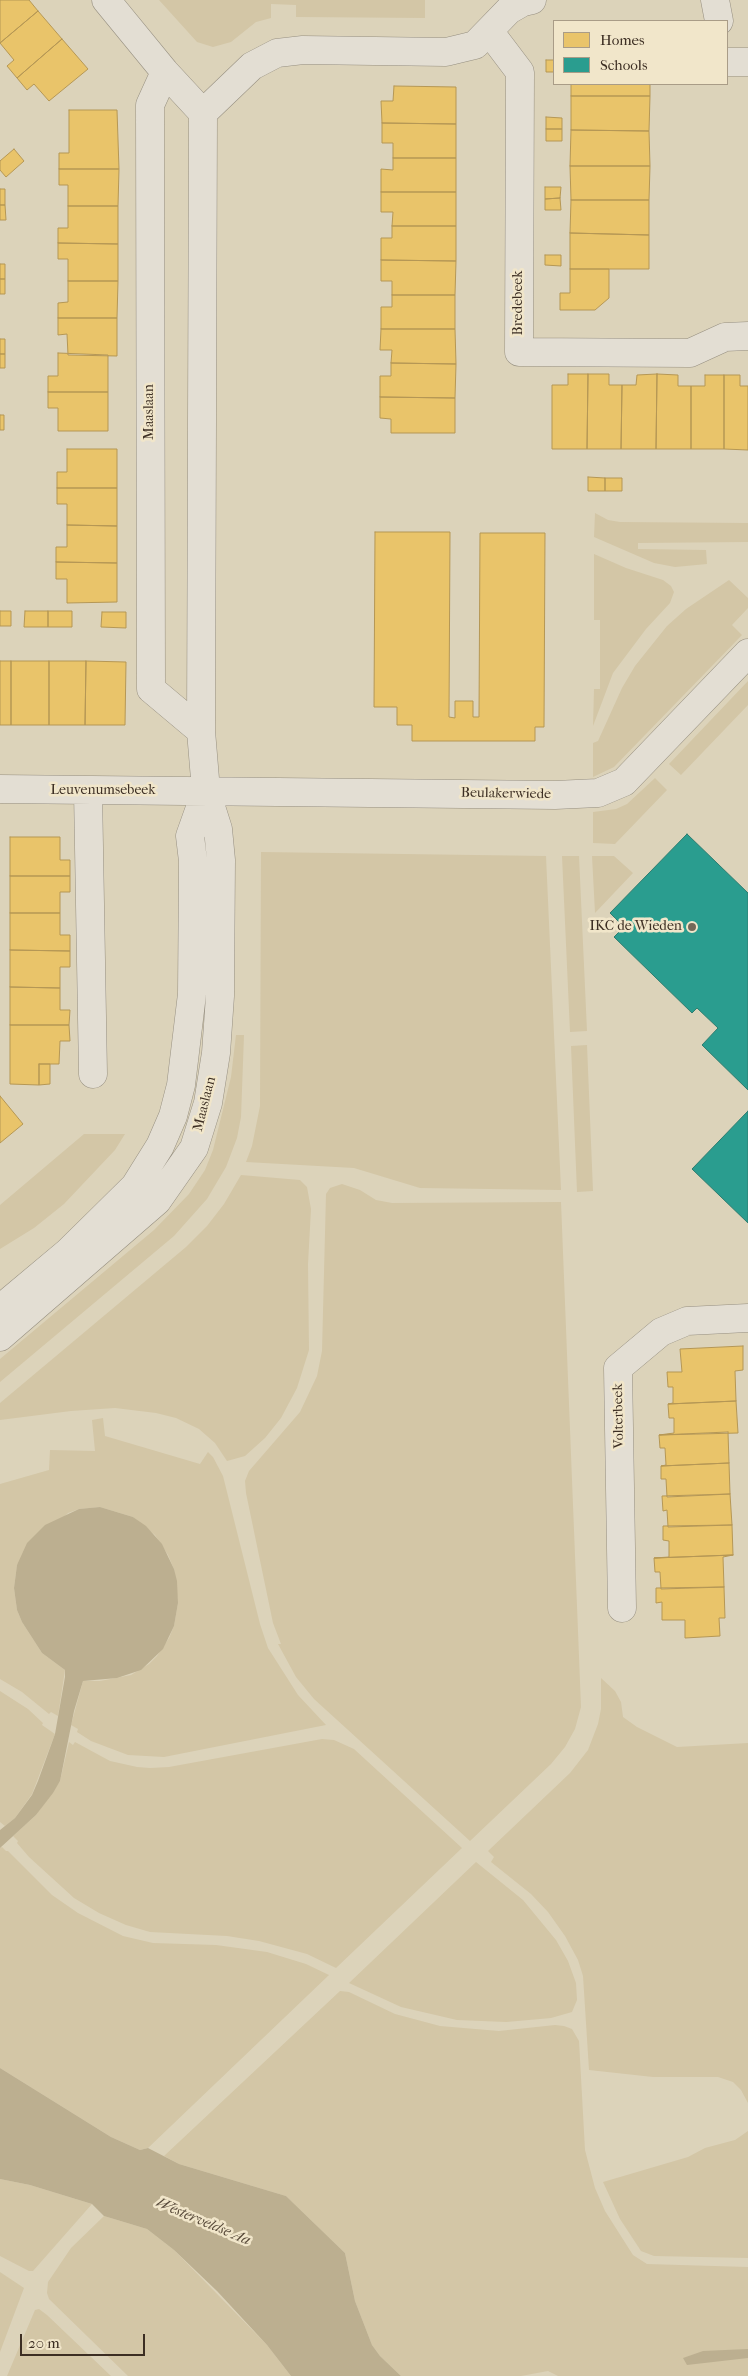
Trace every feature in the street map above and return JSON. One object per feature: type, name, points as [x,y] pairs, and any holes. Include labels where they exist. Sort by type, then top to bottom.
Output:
[{"type":"street","points":[[106,0],[165,72],[203,113],[252,66],[277,53],[303,50],[446,52],[475,46],[509,10],[523,2],[532,0]]},
{"type":"street","points":[[715,0],[719,20]]},
{"type":"street","name":"Bredebeek","points":[[489,31],[520,72],[519,352],[690,353],[725,336],[748,336]]},
{"type":"street","points":[[728,62],[748,62]]},
{"type":"street","name":"Maaslaan","points":[[165,72],[150,105],[151,689],[201,732]]},
{"type":"street","name":"Maaslaan","points":[[0,1337],[157,1201],[194,1148],[208,1103],[216,1053],[220,996],[221,860],[218,830],[206,791],[201,732],[203,113]]},
{"type":"street","name":"Beulakerwiede","points":[[206,791],[598,793],[624,782],[748,653]]},
{"type":"street","name":"Leuvenumsebeek","points":[[0,789],[206,791]]},
{"type":"street","points":[[88,791],[93,1074]]},
{"type":"street","name":"Maaslaan","points":[[0,1309],[68,1252],[135,1186],[160,1146],[173,1116],[181,1085],[192,994],[193,862],[190,836],[206,791]]},
{"type":"street","name":"Volterbeek","points":[[622,1608],[618,1368],[661,1332],[686,1321],[748,1318]]},
{"type":"shaded area","points":[[159,0],[425,0],[425,18],[296,17],[296,5],[271,4],[271,18],[256,22],[231,42],[213,47],[197,42]]},
{"type":"shaded area","points":[[595,513],[608,520],[620,522],[748,523],[748,542],[638,543],[638,549],[706,550],[707,564],[675,567],[654,563],[594,537]]},
{"type":"shaded area","points":[[594,554],[626,568],[663,580],[671,586],[674,592],[670,603],[646,629],[613,673],[593,726],[594,689],[600,689],[600,620],[594,620]]},
{"type":"shaded area","points":[[729,580],[748,598],[748,608],[732,625],[742,635],[614,767],[593,777],[593,743],[598,741],[622,688],[635,666],[667,626],[686,609]]},
{"type":"shaded area","points":[[748,681],[748,705],[681,775],[669,764]]},
{"type":"shaded area","points":[[655,778],[667,790],[615,844],[593,843],[593,812],[616,809],[627,804]]},
{"type":"shaded area","points":[[261,852],[546,856],[561,1190],[420,1188],[354,1168],[246,1162],[252,1146],[260,1106]]},
{"type":"shaded area","points":[[562,856],[579,856],[587,1031],[570,1032]]},
{"type":"shaded area","points":[[592,856],[614,856],[633,873],[595,913]]},
{"type":"shaded area","points":[[236,1035],[244,1035],[241,1117],[237,1138],[226,1167],[207,1199],[174,1236],[0,1382],[0,1359],[154,1230],[189,1194],[205,1170],[213,1150],[231,1077]]},
{"type":"shaded area","points":[[587,1045],[593,1191],[577,1192],[571,1046]]},
{"type":"shaded area","points":[[84,1134],[125,1134],[115,1150],[64,1204],[34,1228],[0,1249],[0,1205]]},
{"type":"shaded area","points":[[241,1175],[300,1180],[307,1187],[311,1209],[308,1264],[309,1350],[297,1388],[281,1418],[265,1438],[245,1456],[227,1461],[215,1443],[199,1429],[176,1418],[156,1413],[115,1408],[71,1411],[0,1420],[0,1403],[186,1247],[207,1226],[224,1204]]},
{"type":"shaded area","points":[[342,1184],[360,1190],[376,1200],[392,1203],[561,1202],[581,1707],[575,1729],[565,1747],[551,1764],[470,1841],[314,1699],[296,1677],[278,1644],[281,1644],[273,1623],[246,1493],[245,1481],[249,1471],[300,1412],[317,1376],[322,1351],[326,1194],[330,1188]]},
{"type":"shaded area","points":[[103,1418],[105,1436],[200,1464],[208,1452],[213,1457],[223,1476],[260,1624],[268,1648],[298,1695],[326,1725],[164,1757],[128,1755],[91,1741],[77,1732],[78,1729],[71,1725],[83,1681],[100,1681],[131,1675],[149,1664],[169,1638],[174,1626],[178,1603],[174,1569],[168,1555],[155,1535],[133,1517],[100,1507],[79,1509],[68,1513],[17,1565],[14,1588],[17,1610],[22,1622],[42,1653],[65,1670],[58,1716],[51,1712],[49,1714],[22,1692],[0,1679],[0,1484],[49,1470],[50,1450],[95,1451],[92,1420]]},
{"type":"shaded area","points":[[601,1678],[615,1691],[621,1702],[623,1717],[637,1727],[677,1747],[748,1743],[748,2103],[741,2090],[733,2082],[718,2077],[653,2077],[589,2070],[583,1976],[578,1960],[565,1936],[548,1912],[531,1894],[491,1862],[494,1857],[488,1851],[570,1773],[588,1750],[598,1724],[601,1709]]},
{"type":"shaded area","points":[[0,1691],[28,1709],[43,1723],[42,1725],[55,1734],[32,1794],[15,1818],[5,1826],[0,1822]]},
{"type":"shaded area","points":[[322,1739],[334,1740],[354,1749],[462,1848],[336,1968],[307,1954],[259,1941],[227,1936],[150,1932],[126,1925],[99,1913],[74,1898],[29,1857],[13,1836],[36,1815],[60,1781],[69,1742],[73,1745],[75,1742],[110,1761],[150,1768],[169,1767]]},
{"type":"shaded area","points":[[2,1847],[52,1895],[78,1913],[123,1936],[153,1943],[216,1945],[267,1952],[306,1964],[329,1975],[148,2148],[140,2150],[111,2137],[0,2068],[0,1848]]},
{"type":"shaded area","points":[[476,1862],[523,1900],[556,1940],[568,1961],[576,1983],[577,2000],[572,2012],[551,2018],[506,2022],[457,2020],[401,2007],[349,1983]]},
{"type":"shaded area","points":[[340,1991],[349,1992],[395,2014],[440,2026],[499,2031],[555,2025],[572,2029],[579,2041],[585,2150],[595,2188],[605,2211],[633,2255],[647,2264],[748,2267],[748,2376],[558,2376],[548,2371],[521,2376],[401,2376],[380,2356],[372,2345],[355,2301],[345,2253],[286,2196],[179,2164],[164,2156]]},
{"type":"shaded area","points":[[748,2131],[748,2258],[654,2256],[641,2251],[620,2219],[603,2182],[688,2157],[705,2148],[735,2140]]},
{"type":"shaded area","points":[[0,2179],[30,2185],[92,2204],[33,2271],[29,2271],[0,2256]]},
{"type":"shaded area","points":[[104,2216],[147,2229],[174,2250],[267,2345],[291,2376],[128,2376],[49,2299],[47,2293],[48,2282],[71,2248]]},
{"type":"shaded area","points":[[0,2272],[24,2288],[0,2352]]},
{"type":"shaded area","points":[[39,2309],[111,2376],[7,2376],[35,2310]]},
{"type":"water","points":[[100,1507],[133,1517],[146,1526],[162,1544],[174,1569],[177,1581],[178,1603],[174,1626],[163,1649],[141,1670],[117,1678],[83,1681],[74,1711],[60,1781],[36,1815],[0,1848],[0,1830],[15,1818],[32,1795],[38,1781],[55,1734],[65,1677],[65,1670],[42,1653],[22,1622],[17,1610],[14,1588],[17,1565],[27,1543],[45,1525],[79,1509]]},
{"type":"water","name":"Westerveldse Aa","points":[[0,2068],[111,2137],[140,2150],[148,2148],[179,2164],[286,2196],[345,2253],[355,2301],[372,2345],[380,2356],[401,2376],[291,2376],[267,2345],[217,2291],[174,2250],[147,2229],[104,2216],[92,2204],[30,2185],[0,2179]]},
{"type":"water","points":[[748,2349],[748,2358],[687,2365],[683,2358],[703,2351]]},
{"type":"building: Homes","points":[[0,0],[29,0],[38,11],[0,43]]},
{"type":"building: Homes","points":[[38,11],[62,39],[17,78],[7,66],[14,60],[0,43]]},
{"type":"building: Homes","points":[[62,39],[88,69],[49,101],[34,84],[27,90],[17,78]]},
{"type":"building: Homes","points":[[546,60],[553,60],[553,72],[546,72]]},
{"type":"building: Homes","points":[[571,85],[650,85],[650,96],[571,96]]},
{"type":"building: Homes","points":[[394,86],[456,87],[456,124],[382,123],[381,101],[393,101]]},
{"type":"building: Homes","points":[[571,96],[650,96],[649,131],[571,130]]},
{"type":"building: Homes","points":[[69,110],[117,110],[119,169],[59,169],[59,153],[69,153]]},
{"type":"building: Homes","points":[[546,117],[562,118],[562,129],[546,129]]},
{"type":"building: Homes","points":[[382,123],[456,124],[456,158],[393,158],[393,143],[382,143]]},
{"type":"building: Homes","points":[[546,129],[562,129],[562,141],[546,141]]},
{"type":"building: Homes","points":[[571,130],[649,131],[650,166],[570,166]]},
{"type":"building: Homes","points":[[14,149],[24,161],[6,177],[0,170],[0,161]]},
{"type":"building: Homes","points":[[393,158],[456,158],[456,192],[381,192],[381,169],[393,170]]},
{"type":"building: Homes","points":[[570,166],[650,166],[649,200],[571,200]]},
{"type":"building: Homes","points":[[59,169],[119,169],[118,206],[68,206],[68,185],[59,185]]},
{"type":"building: Homes","points":[[545,187],[561,187],[560,198],[545,199]]},
{"type":"building: Homes","points":[[0,189],[5,189],[5,205],[0,205]]},
{"type":"building: Homes","points":[[381,192],[456,192],[456,226],[392,226],[393,212],[381,212]]},
{"type":"building: Homes","points":[[560,198],[561,210],[545,210],[545,199]]},
{"type":"building: Homes","points":[[571,200],[649,200],[649,235],[570,233]]},
{"type":"building: Homes","points":[[0,205],[5,205],[6,220],[0,220]]},
{"type":"building: Homes","points":[[68,206],[118,206],[118,244],[58,243],[58,228],[68,228]]},
{"type":"building: Homes","points":[[392,226],[456,226],[456,261],[381,260],[381,238],[392,238]]},
{"type":"building: Homes","points":[[570,233],[649,235],[649,269],[570,269]]},
{"type":"building: Homes","points":[[58,243],[118,244],[118,281],[68,281],[68,259],[58,259]]},
{"type":"building: Homes","points":[[545,255],[561,255],[561,266],[545,265]]},
{"type":"building: Homes","points":[[381,260],[456,261],[455,295],[392,295],[392,281],[381,281]]},
{"type":"building: Homes","points":[[0,264],[5,264],[5,279],[0,279]]},
{"type":"building: Homes","points":[[570,269],[609,269],[609,298],[595,310],[560,310],[560,293],[570,293]]},
{"type":"building: Homes","points":[[0,279],[5,279],[5,294],[0,294]]},
{"type":"building: Homes","points":[[68,281],[118,281],[117,318],[58,318],[58,303],[68,302]]},
{"type":"building: Homes","points":[[392,295],[455,295],[455,329],[381,329],[381,307],[392,307]]},
{"type":"building: Homes","points":[[58,318],[117,318],[117,356],[68,355],[67,334],[58,335]]},
{"type":"building: Homes","points":[[381,329],[455,329],[456,364],[391,363],[392,350],[380,350]]},
{"type":"building: Homes","points":[[0,339],[5,339],[5,354],[0,354]]},
{"type":"building: Homes","points":[[58,353],[108,355],[108,392],[48,392],[48,376],[58,376]]},
{"type":"building: Homes","points":[[0,354],[5,354],[5,368],[0,368]]},
{"type":"building: Homes","points":[[391,363],[456,364],[455,398],[380,397],[380,376],[391,376]]},
{"type":"building: Homes","points":[[568,374],[588,374],[587,449],[552,449],[552,385],[568,385]]},
{"type":"building: Homes","points":[[588,374],[609,374],[609,385],[622,385],[621,449],[587,449]]},
{"type":"building: Homes","points":[[657,374],[678,375],[678,386],[691,386],[691,449],[656,449]]},
{"type":"building: Homes","points":[[657,374],[656,449],[621,449],[622,385],[636,385],[637,375]]},
{"type":"building: Homes","points":[[705,375],[724,375],[724,449],[691,449],[691,386],[705,386]]},
{"type":"building: Homes","points":[[724,375],[740,375],[740,386],[748,386],[748,450],[724,449]]},
{"type":"building: Homes","points":[[48,392],[108,392],[108,431],[58,431],[58,408],[48,408]]},
{"type":"building: Homes","points":[[380,397],[455,398],[455,433],[391,433],[391,419],[380,418]]},
{"type":"building: Homes","points":[[0,415],[4,415],[4,430],[0,430]]},
{"type":"building: Homes","points":[[67,449],[117,449],[117,488],[57,488],[57,472],[67,472]]},
{"type":"building: Homes","points":[[588,477],[605,478],[605,491],[588,491]]},
{"type":"building: Homes","points":[[605,478],[622,478],[622,491],[605,491]]},
{"type":"building: Homes","points":[[57,488],[117,488],[117,526],[67,525],[67,504],[57,504]]},
{"type":"building: Homes","points":[[67,525],[117,526],[117,563],[56,562],[56,547],[67,547]]},
{"type":"building: Homes","points":[[375,532],[450,532],[449,717],[455,718],[455,701],[473,701],[473,717],[479,717],[480,533],[545,533],[544,727],[535,727],[535,741],[412,741],[412,725],[397,725],[397,707],[374,707]]},
{"type":"building: Homes","points":[[56,562],[117,563],[117,602],[67,603],[67,579],[56,579]]},
{"type":"building: Homes","points":[[0,611],[11,611],[11,626],[0,626]]},
{"type":"building: Homes","points":[[25,611],[48,611],[48,627],[24,627]]},
{"type":"building: Homes","points":[[48,611],[72,611],[72,627],[48,627]]},
{"type":"building: Homes","points":[[102,612],[126,612],[126,628],[101,627]]},
{"type":"building: Homes","points":[[0,661],[11,661],[11,725],[0,725]]},
{"type":"building: Homes","points":[[11,661],[49,661],[49,725],[11,725]]},
{"type":"building: Homes","points":[[49,661],[86,661],[85,725],[49,725]]},
{"type":"building: Homes","points":[[86,661],[126,662],[125,725],[85,725]]},
{"type":"building: Homes","points":[[10,837],[60,837],[60,860],[70,860],[70,876],[10,876]]},
{"type":"building: Homes","points":[[10,876],[70,876],[70,892],[60,892],[60,913],[10,913]]},
{"type":"building: Homes","points":[[10,913],[60,913],[60,935],[70,935],[70,951],[10,950]]},
{"type":"building: Homes","points":[[10,950],[70,951],[70,967],[60,967],[60,988],[10,987]]},
{"type":"building: Homes","points":[[10,987],[60,988],[60,1010],[70,1010],[69,1025],[10,1025]]},
{"type":"building: Homes","points":[[10,1025],[69,1025],[70,1041],[60,1041],[59,1064],[39,1064],[39,1085],[10,1084]]},
{"type":"building: Homes","points":[[39,1064],[50,1064],[50,1084],[39,1085]]},
{"type":"building: Homes","points":[[0,1096],[23,1124],[0,1143]]},
{"type":"building: Homes","points":[[743,1346],[743,1370],[735,1371],[736,1401],[668,1404],[673,1403],[673,1387],[668,1387],[667,1372],[682,1372],[680,1349]]},
{"type":"building: Homes","points":[[736,1401],[738,1433],[659,1435],[674,1433],[674,1418],[669,1418],[668,1404]]},
{"type":"building: Homes","points":[[728,1432],[729,1463],[661,1466],[666,1465],[665,1448],[660,1448],[659,1435]]},
{"type":"building: Homes","points":[[729,1463],[730,1494],[667,1497],[666,1479],[661,1479],[661,1466]]},
{"type":"building: Homes","points":[[730,1494],[732,1525],[668,1527],[667,1510],[663,1511],[662,1496]]},
{"type":"building: Homes","points":[[732,1525],[733,1555],[654,1558],[669,1557],[669,1541],[663,1540],[663,1526]]},
{"type":"building: Homes","points":[[733,1555],[723,1557],[724,1587],[661,1589],[660,1572],[655,1572],[654,1558]]},
{"type":"building: Homes","points":[[724,1587],[725,1618],[719,1618],[720,1636],[685,1638],[685,1620],[662,1620],[662,1602],[656,1603],[656,1588]]},
{"type":"building: Schools","points":[[687,834],[748,893],[748,1090],[702,1045],[718,1028],[697,1008],[692,1013],[614,937],[624,927],[610,913]]},
{"type":"building: Schools","points":[[748,1111],[748,1223],[692,1169]]},
{"type":"place","name":"IKC de Wieden","points":[[692,927]]}]
